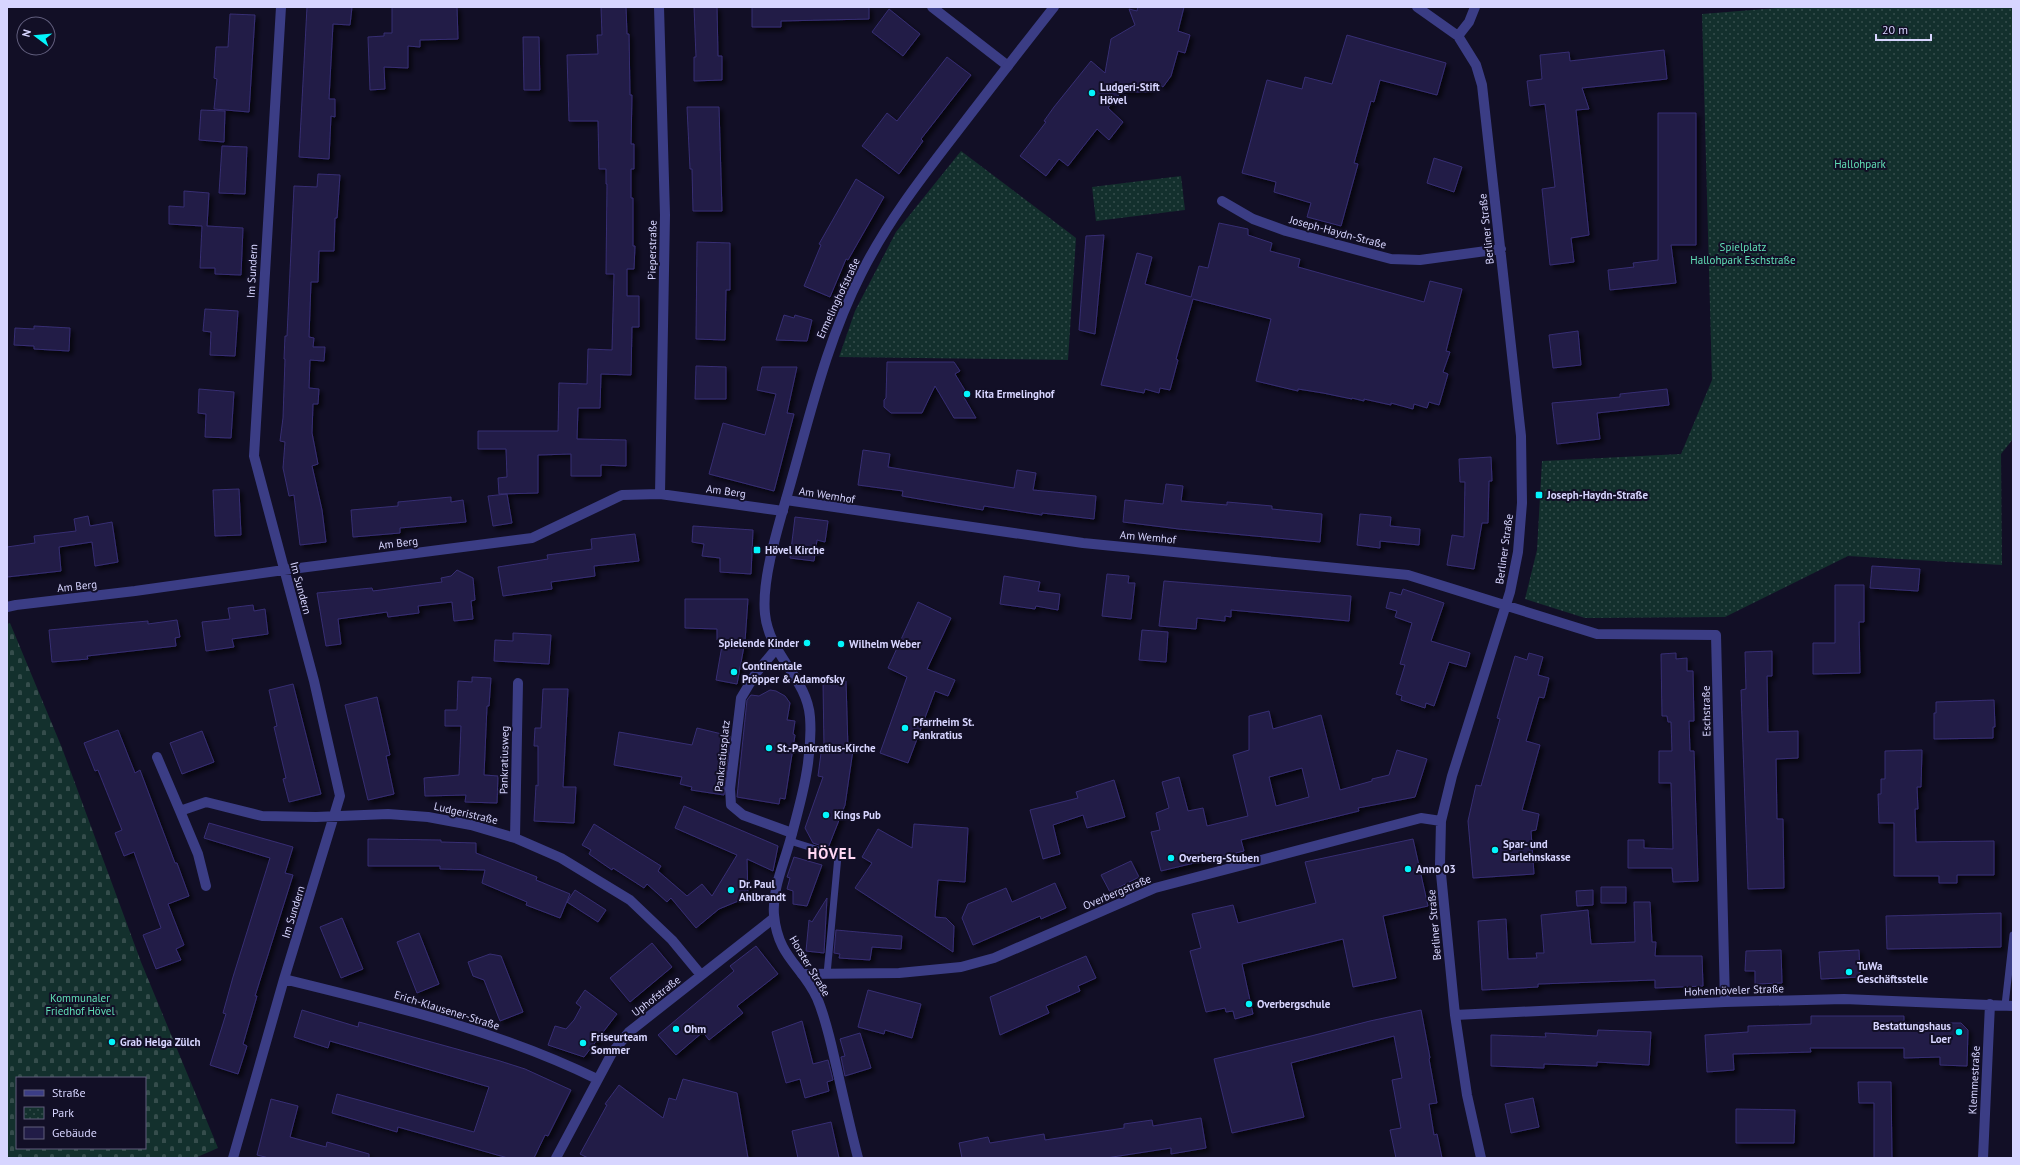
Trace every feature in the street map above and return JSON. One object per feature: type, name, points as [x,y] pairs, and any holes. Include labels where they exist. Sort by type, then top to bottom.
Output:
[{"type":"street","name":"Im Sundern","points":[[234,1158],[284,979],[340,796],[314,681],[254,456],[281,7]]},
{"type":"street","name":"Pieperstraße","points":[[659,7],[665,215],[660,494]]},
{"type":"street","points":[[932,7],[1008,66]]},
{"type":"street","name":"Ermelinghofstraße","points":[[776,649],[768,630],[765,612],[771,559],[831,339],[861,274],[889,224],[919,182],[1054,7]]},
{"type":"street","name":"Berliner Straße","points":[[1417,7],[1458,36],[1476,65],[1482,84],[1521,436],[1522,493],[1518,552],[1510,592],[1504,606],[1452,776],[1441,822],[1440,864],[1455,1015],[1467,1095],[1481,1158]]},
{"type":"street","points":[[1458,36],[1469,22],[1475,7]]},
{"type":"street","name":"Joseph-Haydn-Straße","points":[[1222,201],[1253,219],[1286,230],[1391,259],[1420,260],[1500,249]]},
{"type":"street","name":"Am Berg","points":[[7,607],[16,604],[135,591],[532,538],[622,496],[660,494],[783,511]]},
{"type":"street","name":"Am Wemhof","points":[[786,500],[1083,543],[1408,575],[1504,606]]},
{"type":"street","name":"Eschstraße","points":[[1504,606],[1597,634],[1716,635],[1725,1002]]},
{"type":"street","points":[[776,649],[802,690],[808,703],[810,720],[809,748],[803,791],[791,837]]},
{"type":"street","name":"Pankratiusplatz","points":[[776,649],[756,673],[740,698],[730,789],[731,805],[742,815],[791,837]]},
{"type":"street","name":"Pankratiusweg","points":[[515,838],[518,683]]},
{"type":"street","points":[[157,757],[198,854],[206,886]]},
{"type":"street","name":"Ludgeristraße","points":[[180,811],[206,802],[262,816],[316,818],[388,814],[428,817],[471,825],[515,838],[561,858],[630,900],[672,940],[701,975]]},
{"type":"street","name":"Overbergstraße","points":[[802,974],[929,972],[961,967],[994,958],[1155,888],[1422,818],[1441,822]]},
{"type":"street","name":"Horster Straße","points":[[791,837],[774,897],[774,918],[781,945],[786,955],[802,974],[816,997],[822,1015],[858,1158]]},
{"type":"street","name":"Uphofstraße","points":[[556,1158],[612,1054],[629,1032],[774,918]]},
{"type":"street","name":"Erich-Klausener-Straße","points":[[284,979],[400,1008],[483,1033],[538,1053],[598,1079]]},
{"type":"street","name":"Hohenhöveler Straße","points":[[1455,1015],[1725,1002],[1844,999],[2009,1006]]},
{"type":"street","name":"Klemmestraße","points":[[1983,1158],[1990,1004]]},
{"type":"lane","points":[[791,837],[838,856],[827,974]]},
{"type":"lane","points":[[2009,1006],[2013,935]]},
{"type":"green space","name":"Hallohpark","points":[[1789,7],[2013,7],[2013,439],[2001,454],[2002,565],[1848,556],[1725,617],[1585,618],[1525,599],[1537,550],[1542,461],[1681,454],[1712,380],[1702,14]]},
{"type":"green space","points":[[961,151],[1076,238],[1068,360],[839,357],[855,311],[896,232]]},
{"type":"green space","points":[[1181,176],[1185,210],[1096,221],[1092,187]]},
{"type":"green space","name":"Kommunaler Friedhof Hövel","points":[[10,623],[62,748],[141,962],[218,1148],[195,1158],[7,1158],[7,624]]},
{"type":"building","points":[[307,7],[352,7],[350,25],[333,24],[329,99],[335,99],[335,117],[331,116],[329,159],[299,157]]},
{"type":"building","points":[[392,7],[457,7],[458,39],[420,40],[420,47],[408,46],[408,68],[384,67],[385,89],[370,90],[368,37],[384,36],[384,33],[392,33]]},
{"type":"building","points":[[601,7],[626,7],[627,34],[629,34],[630,95],[632,95],[631,144],[634,144],[634,169],[631,169],[631,198],[633,198],[633,246],[635,246],[634,269],[627,269],[627,296],[639,296],[639,327],[632,327],[631,375],[601,374],[600,408],[578,408],[577,439],[626,440],[626,466],[601,465],[601,476],[571,476],[571,454],[538,455],[538,493],[499,494],[498,478],[507,477],[506,449],[478,449],[478,431],[558,431],[559,383],[587,384],[588,349],[612,350],[614,274],[606,274],[607,184],[606,169],[599,169],[598,121],[569,121],[567,55],[598,54],[597,35],[602,35]]},
{"type":"building","points":[[694,7],[717,7],[718,56],[722,56],[722,80],[694,81],[694,57],[696,57]]},
{"type":"building","points":[[752,7],[869,7],[869,19],[781,21],[781,27],[752,27]]},
{"type":"building","name":"Ludgeri-Stift Hövel","points":[[1138,7],[1184,7],[1178,31],[1190,35],[1185,53],[1178,51],[1171,76],[1163,87],[1156,82],[1148,92],[1121,92],[1108,108],[1123,122],[1109,140],[1097,129],[1068,166],[1059,159],[1046,176],[1020,156],[1046,122],[1044,121],[1054,107],[1091,61],[1105,73],[1111,39],[1135,25],[1129,9],[1137,11]]},
{"type":"building","points":[[889,9],[920,34],[903,56],[872,32]]},
{"type":"building","points":[[230,14],[255,15],[249,112],[214,109],[217,79],[214,78],[216,47],[228,47]]},
{"type":"building","points":[[1347,35],[1446,63],[1437,95],[1380,80],[1374,102],[1371,101],[1354,163],[1358,164],[1341,226],[1307,217],[1311,203],[1274,192],[1276,182],[1242,173],[1267,80],[1302,89],[1305,77],[1332,84]]},
{"type":"building","points":[[523,37],[539,37],[540,90],[524,90]]},
{"type":"building","points":[[1664,50],[1667,79],[1582,88],[1589,109],[1576,110],[1589,235],[1571,238],[1574,262],[1550,265],[1542,189],[1555,187],[1545,104],[1530,106],[1527,81],[1542,79],[1540,55],[1569,52],[1570,61]]},
{"type":"building","points":[[947,57],[971,75],[921,139],[923,141],[899,174],[862,146],[887,113],[897,121]]},
{"type":"building","points":[[687,107],[719,107],[722,211],[693,211],[692,169],[690,169]]},
{"type":"building","points":[[201,110],[225,111],[224,142],[199,140]]},
{"type":"building","points":[[1658,113],[1696,113],[1696,245],[1671,245],[1676,283],[1610,290],[1608,270],[1634,267],[1633,263],[1658,260]]},
{"type":"building","points":[[222,146],[247,147],[245,194],[219,193]]},
{"type":"building","points":[[1434,158],[1462,167],[1454,192],[1427,183]]},
{"type":"building","points":[[318,174],[340,175],[337,218],[335,218],[334,251],[319,251],[318,282],[311,282],[309,337],[314,338],[313,347],[325,347],[324,361],[310,360],[309,388],[319,389],[318,404],[313,404],[312,433],[318,464],[312,466],[322,510],[326,542],[300,545],[294,495],[289,496],[283,468],[285,442],[280,441],[283,418],[285,336],[287,336],[294,186],[317,187]]},
{"type":"building","points":[[856,179],[884,197],[848,260],[846,259],[830,297],[804,286],[821,245],[819,244]]},
{"type":"building","points":[[184,191],[209,193],[207,226],[243,228],[241,275],[215,274],[215,268],[200,268],[202,226],[169,224],[169,206],[184,207]]},
{"type":"building","points":[[1219,223],[1248,229],[1248,235],[1272,243],[1270,251],[1300,259],[1298,267],[1424,302],[1430,281],[1462,289],[1446,351],[1450,352],[1443,372],[1448,374],[1439,405],[1429,402],[1427,408],[1414,404],[1413,409],[1391,403],[1391,405],[1364,399],[1364,401],[1298,389],[1298,391],[1256,381],[1271,319],[1193,299],[1176,359],[1178,360],[1170,390],[1160,388],[1159,393],[1145,389],[1144,393],[1101,385],[1137,253],[1152,257],[1145,284],[1191,297],[1199,266],[1208,268]]},
{"type":"building","points":[[1104,235],[1095,334],[1079,330],[1086,236]]},
{"type":"building","points":[[697,242],[730,243],[730,290],[726,290],[725,340],[696,339]]},
{"type":"building","points":[[205,309],[238,311],[235,356],[210,355],[211,332],[203,331]]},
{"type":"building","points":[[784,315],[794,318],[795,315],[812,320],[807,341],[776,340]]},
{"type":"building","points":[[34,326],[70,328],[69,351],[34,349],[34,346],[14,345],[15,328],[34,329]]},
{"type":"building","points":[[1578,331],[1581,365],[1553,368],[1549,335]]},
{"type":"building","points":[[887,362],[954,362],[960,371],[955,374],[966,392],[962,394],[976,418],[954,418],[935,386],[922,413],[891,413],[884,407],[884,400],[886,398]]},
{"type":"building","points":[[696,366],[726,367],[726,399],[695,399]]},
{"type":"building","points":[[762,367],[797,367],[787,413],[794,414],[774,491],[709,474],[723,423],[765,435],[776,394],[757,390]]},
{"type":"building","points":[[199,389],[234,392],[231,438],[205,437],[206,414],[198,413]]},
{"type":"building","points":[[1667,389],[1669,405],[1597,413],[1600,439],[1557,444],[1552,403],[1620,397],[1620,394]]},
{"type":"building","points":[[863,450],[890,454],[888,467],[1014,488],[1017,470],[1036,473],[1033,490],[1096,496],[1094,519],[1042,513],[1042,515],[984,506],[983,510],[902,496],[903,491],[858,485]]},
{"type":"building","points":[[1491,457],[1492,481],[1489,481],[1488,523],[1482,523],[1474,569],[1447,565],[1452,535],[1464,537],[1465,482],[1460,482],[1459,459]]},
{"type":"building","points":[[1166,484],[1183,486],[1181,501],[1227,505],[1227,502],[1272,506],[1272,509],[1322,514],[1320,542],[1179,529],[1123,522],[1125,500],[1163,504]]},
{"type":"building","points":[[239,489],[241,535],[215,536],[213,490]]},
{"type":"building","points":[[507,494],[512,523],[493,526],[488,496]]},
{"type":"building","points":[[451,497],[451,502],[463,500],[466,522],[400,528],[400,533],[353,537],[351,510],[398,506],[398,502]]},
{"type":"building","points":[[1360,514],[1391,517],[1390,526],[1420,529],[1419,545],[1380,541],[1380,548],[1357,545]]},
{"type":"building","points":[[88,516],[90,526],[112,522],[118,562],[95,566],[92,542],[59,547],[61,571],[7,577],[7,547],[35,543],[34,536],[76,531],[74,519]]},
{"type":"building","points":[[795,517],[828,521],[825,542],[817,540],[814,561],[790,558]]},
{"type":"building","points":[[693,526],[753,530],[751,574],[720,572],[720,558],[702,556],[704,544],[692,542]]},
{"type":"building","points":[[635,534],[639,561],[594,566],[595,576],[551,582],[552,589],[503,596],[498,567],[548,559],[547,555],[592,549],[591,539]]},
{"type":"building","points":[[1872,566],[1920,569],[1918,591],[1870,588]]},
{"type":"building","points":[[457,570],[473,578],[475,600],[471,601],[473,619],[454,621],[452,602],[418,606],[419,613],[388,617],[387,612],[338,619],[341,644],[326,646],[317,593],[372,588],[373,591],[442,582],[441,578],[451,576]]},
{"type":"building","points":[[1107,574],[1129,576],[1128,583],[1135,583],[1131,619],[1102,616]]},
{"type":"building","points":[[1004,576],[1040,582],[1038,591],[1060,594],[1058,610],[1036,606],[1035,609],[1000,604]]},
{"type":"building","points":[[1164,581],[1351,596],[1349,621],[1231,610],[1231,617],[1225,616],[1225,621],[1197,618],[1196,629],[1159,626]]},
{"type":"building","points":[[1835,585],[1864,585],[1864,622],[1859,622],[1860,673],[1813,674],[1813,643],[1835,643]]},
{"type":"building","points":[[1403,589],[1444,603],[1431,641],[1470,653],[1466,667],[1449,662],[1434,706],[1426,703],[1425,708],[1401,700],[1402,696],[1396,694],[1405,665],[1400,664],[1412,623],[1395,617],[1397,611],[1386,608],[1390,592],[1401,595]]},
{"type":"building","points":[[685,599],[748,599],[745,641],[737,684],[716,680],[723,640],[717,640],[717,629],[685,628]]},
{"type":"building","points":[[918,602],[951,618],[927,669],[955,680],[948,696],[935,691],[908,763],[880,753],[907,677],[888,668]]},
{"type":"building","points":[[253,605],[254,611],[265,609],[268,634],[232,639],[234,647],[206,651],[202,622],[230,619],[228,608]]},
{"type":"building","points":[[177,620],[180,637],[175,638],[176,646],[87,656],[88,659],[52,662],[49,630],[148,621],[148,624]]},
{"type":"building","points":[[1142,630],[1168,632],[1166,662],[1139,660]]},
{"type":"building","points":[[513,633],[551,635],[549,664],[494,661],[495,640],[513,641]]},
{"type":"building","points":[[1772,651],[1772,676],[1767,676],[1768,732],[1798,731],[1798,758],[1776,759],[1777,819],[1783,819],[1784,888],[1748,889],[1741,690],[1746,689],[1745,652]]},
{"type":"building","points":[[1529,653],[1543,657],[1538,675],[1549,678],[1544,698],[1539,697],[1526,741],[1540,745],[1522,810],[1539,814],[1536,830],[1531,831],[1534,874],[1473,878],[1468,821],[1476,785],[1481,786],[1500,719],[1497,718],[1515,656],[1527,660]]},
{"type":"building","points":[[1676,653],[1676,659],[1687,658],[1687,671],[1693,671],[1694,721],[1689,721],[1690,751],[1694,751],[1698,881],[1673,882],[1672,868],[1628,868],[1628,840],[1644,840],[1644,848],[1673,849],[1671,783],[1659,783],[1659,751],[1672,751],[1671,722],[1668,722],[1667,716],[1662,716],[1661,654]]},
{"type":"building","points":[[472,677],[491,678],[489,706],[487,706],[484,775],[498,776],[497,803],[465,802],[466,795],[425,796],[424,778],[459,775],[461,726],[445,726],[445,710],[457,710],[458,681],[472,682]]},
{"type":"building","points":[[846,681],[848,750],[853,750],[845,805],[828,848],[813,843],[805,828],[823,777],[818,776],[822,746],[824,747],[823,682]]},
{"type":"building","points":[[293,684],[321,794],[289,802],[283,779],[286,778],[274,727],[277,726],[269,690]]},
{"type":"building","points":[[543,689],[568,689],[563,787],[576,787],[574,823],[534,821],[536,785],[538,786],[538,746],[534,746],[535,728],[541,728]]},
{"type":"building","name":"St.-Pankratius-Kirche","points":[[770,690],[776,691],[785,696],[790,703],[787,720],[795,721],[793,734],[795,735],[785,799],[780,798],[779,804],[737,797],[747,700],[751,695],[759,696]]},
{"type":"building","points":[[377,697],[390,755],[386,756],[394,794],[368,800],[345,705]]},
{"type":"building","points":[[1994,700],[1995,727],[1993,727],[1993,738],[1934,739],[1934,713],[1936,713],[1936,702]]},
{"type":"building","points":[[1269,711],[1273,729],[1321,715],[1340,790],[1389,775],[1397,750],[1427,759],[1415,797],[1358,808],[1359,811],[1241,840],[1244,851],[1161,871],[1151,832],[1160,830],[1156,813],[1169,808],[1162,782],[1179,777],[1188,811],[1203,808],[1207,826],[1248,816],[1233,755],[1249,750],[1249,716]],"holes":[[[1302,768],[1309,797],[1276,806],[1269,777]]]},
{"type":"building","points":[[697,728],[730,736],[724,795],[691,790],[692,787],[680,784],[682,777],[614,765],[619,732],[692,745]]},
{"type":"building","points":[[118,730],[135,773],[140,770],[189,896],[168,904],[184,945],[176,949],[181,960],[156,969],[143,935],[161,928],[134,852],[124,856],[115,833],[122,830],[98,770],[95,771],[84,743]]},
{"type":"building","points":[[202,731],[214,762],[182,774],[170,743]]},
{"type":"building","points":[[1922,750],[1921,787],[1917,787],[1918,809],[1915,809],[1916,842],[1994,841],[1994,875],[1957,875],[1957,883],[1939,883],[1939,876],[1894,876],[1894,823],[1879,823],[1878,794],[1881,794],[1881,779],[1885,779],[1885,751]]},
{"type":"building","points":[[1114,780],[1125,817],[1087,828],[1083,815],[1053,825],[1060,854],[1043,859],[1030,810],[1078,798],[1076,792]]},
{"type":"building","points":[[684,806],[778,846],[773,871],[747,859],[748,897],[719,909],[696,928],[671,898],[667,902],[647,884],[644,888],[613,868],[612,870],[589,854],[591,850],[582,845],[594,824],[661,866],[658,871],[687,896],[702,884],[712,896],[737,855],[675,828]]},
{"type":"building","points":[[209,823],[293,847],[285,873],[293,875],[255,996],[257,996],[243,1044],[247,1046],[238,1074],[210,1065],[226,1014],[223,1013],[233,977],[270,858],[204,838]]},
{"type":"building","points":[[914,824],[968,828],[965,882],[938,880],[935,917],[946,918],[954,926],[953,952],[855,888],[872,863],[862,857],[878,829],[912,848]]},
{"type":"building","points":[[368,839],[441,840],[441,842],[476,843],[476,853],[537,877],[536,880],[570,894],[560,918],[526,905],[527,902],[482,883],[485,870],[440,869],[440,866],[368,866]]},
{"type":"building","points":[[1413,839],[1428,906],[1383,916],[1396,978],[1353,987],[1343,939],[1242,964],[1253,1014],[1235,1019],[1233,1011],[1226,1012],[1225,1008],[1206,1012],[1190,951],[1201,948],[1192,914],[1233,905],[1238,923],[1316,903],[1305,862]]},
{"type":"building","points":[[794,857],[822,865],[807,906],[793,904],[793,891],[787,889],[790,878],[787,877]]},
{"type":"building","points":[[1131,861],[1139,877],[1110,892],[1101,875]]},
{"type":"building","points":[[1055,883],[1066,908],[1041,919],[1040,916],[973,945],[962,918],[968,904],[1006,888],[1012,902]]},
{"type":"building","points":[[1601,887],[1626,887],[1626,903],[1601,903]]},
{"type":"building","points":[[575,890],[606,910],[598,922],[567,902]]},
{"type":"building","points":[[1593,890],[1593,905],[1577,906],[1576,891]]},
{"type":"building","points":[[827,898],[824,953],[806,951],[809,920],[812,922]]},
{"type":"building","points":[[1634,902],[1650,902],[1652,942],[1656,942],[1655,956],[1702,956],[1703,986],[1655,988],[1655,980],[1538,984],[1538,987],[1482,990],[1478,921],[1506,919],[1508,959],[1537,958],[1536,953],[1544,953],[1541,915],[1588,910],[1591,944],[1635,942]]},
{"type":"building","points":[[2001,913],[2001,947],[1887,949],[1886,916]]},
{"type":"building","points":[[342,918],[363,969],[341,978],[320,927]]},
{"type":"building","points":[[836,930],[902,936],[901,949],[872,947],[870,960],[839,958],[840,954],[834,953]]},
{"type":"building","points":[[419,933],[439,984],[417,993],[397,942]]},
{"type":"building","points":[[652,943],[672,967],[630,1002],[610,978]]},
{"type":"building","points":[[756,946],[778,974],[737,1006],[743,1013],[709,1040],[703,1032],[676,1055],[658,1035],[734,971],[730,966]]},
{"type":"building","points":[[1781,950],[1782,983],[1755,984],[1755,971],[1745,971],[1746,951]]},
{"type":"building","points":[[1859,950],[1860,977],[1821,979],[1819,952]]},
{"type":"building","points":[[490,954],[501,956],[523,1012],[500,1021],[484,980],[473,976],[468,962]]},
{"type":"building","points":[[1086,956],[1096,978],[1078,986],[1080,991],[1046,1006],[1049,1013],[1000,1035],[990,997]]},
{"type":"building","points":[[585,990],[617,1014],[584,1057],[548,1045],[555,1026],[566,1029],[574,1020],[581,1007],[576,1003]]},
{"type":"building","points":[[868,990],[921,1004],[912,1038],[885,1030],[884,1034],[858,1027]]},
{"type":"building","points":[[302,1010],[358,1027],[359,1022],[500,1061],[525,1069],[571,1090],[548,1136],[545,1135],[534,1158],[508,1158],[398,1127],[397,1132],[332,1113],[337,1094],[474,1132],[489,1087],[330,1041],[328,1048],[294,1037]]},
{"type":"building","points":[[1421,1010],[1437,1103],[1429,1104],[1434,1135],[1437,1134],[1442,1158],[1396,1158],[1390,1130],[1401,1128],[1392,1080],[1402,1078],[1394,1036],[1291,1063],[1304,1117],[1232,1133],[1214,1059]]},
{"type":"building","points":[[1811,1016],[1904,1016],[1904,1023],[1961,1023],[1968,1030],[1967,1066],[1940,1065],[1940,1057],[1904,1058],[1904,1048],[1810,1048],[1811,1052],[1733,1054],[1734,1070],[1707,1072],[1705,1035],[1748,1032],[1748,1026],[1811,1024]]},
{"type":"building","points":[[802,1021],[813,1064],[828,1060],[833,1080],[827,1082],[829,1091],[805,1098],[800,1079],[786,1083],[772,1032]]},
{"type":"building","points":[[1598,1030],[1651,1032],[1649,1065],[1597,1062],[1597,1066],[1544,1064],[1544,1068],[1491,1066],[1491,1035],[1546,1037],[1545,1033],[1597,1036]]},
{"type":"building","points":[[860,1033],[871,1068],[845,1076],[841,1057],[845,1056],[840,1039]]},
{"type":"building","points":[[683,1079],[737,1093],[748,1158],[588,1158],[580,1154],[607,1105],[605,1104],[619,1085],[663,1118],[669,1098],[676,1100]]},
{"type":"building","points":[[1858,1082],[1891,1082],[1892,1158],[1874,1158],[1874,1103],[1859,1103]]},
{"type":"building","points":[[1533,1098],[1539,1127],[1511,1133],[1505,1104]]},
{"type":"building","points":[[271,1099],[298,1106],[290,1137],[326,1147],[327,1142],[369,1154],[369,1158],[269,1158],[257,1155]]},
{"type":"building","points":[[1736,1109],[1795,1110],[1794,1143],[1736,1143]]},
{"type":"building","points":[[1201,1118],[1206,1148],[1171,1154],[1171,1148],[1106,1158],[962,1158],[959,1143],[988,1137],[990,1143],[1044,1134],[1045,1140],[1124,1128],[1124,1124],[1152,1120],[1153,1126]]},
{"type":"building","points":[[831,1122],[839,1158],[798,1158],[792,1131]]},
{"type":"place","name":"Ludgeri-Stift Hövel","points":[[1092,93]]},
{"type":"place","name":"Kita Ermelinghof","points":[[967,394]]},
{"type":"place","name":"Joseph-Haydn-Straße","points":[[1539,495]]},
{"type":"place","name":"Hövel Kirche","points":[[757,550]]},
{"type":"place","name":"Spielende Kinder","points":[[807,643]]},
{"type":"place","name":"Wilhelm Weber","points":[[841,644]]},
{"type":"place","name":"Continentale Pröpper & Adamofsky","points":[[734,672]]},
{"type":"place","name":"Pfarrheim St. Pankratius","points":[[905,728]]},
{"type":"place","name":"St.-Pankratius-Kirche","points":[[769,748]]},
{"type":"place","name":"Kings Pub","points":[[826,815]]},
{"type":"place","name":"Spar- und Darlehnskasse","points":[[1495,850]]},
{"type":"place","name":"Overberg-Stuben","points":[[1171,858]]},
{"type":"place","name":"Anno 03","points":[[1408,869]]},
{"type":"place","name":"Dr. Paul Ahlbrandt","points":[[731,890]]},
{"type":"place","name":"TuWa Geschäftsstelle","points":[[1849,972]]},
{"type":"place","name":"Overbergschule","points":[[1249,1004]]},
{"type":"place","name":"Ohm","points":[[676,1029]]},
{"type":"place","name":"Bestattungshaus Loer","points":[[1959,1032]]},
{"type":"place","name":"Grab Helga Zülch","points":[[112,1042]]},
{"type":"place","name":"Friseurteam Sommer","points":[[583,1043]]},
{"type":"district","name":"HÖVEL","points":[[832,854]]},
{"type":"park label","name":"Spielplatz Hallohpark Eschstraße","points":[[1743,253]]}]
